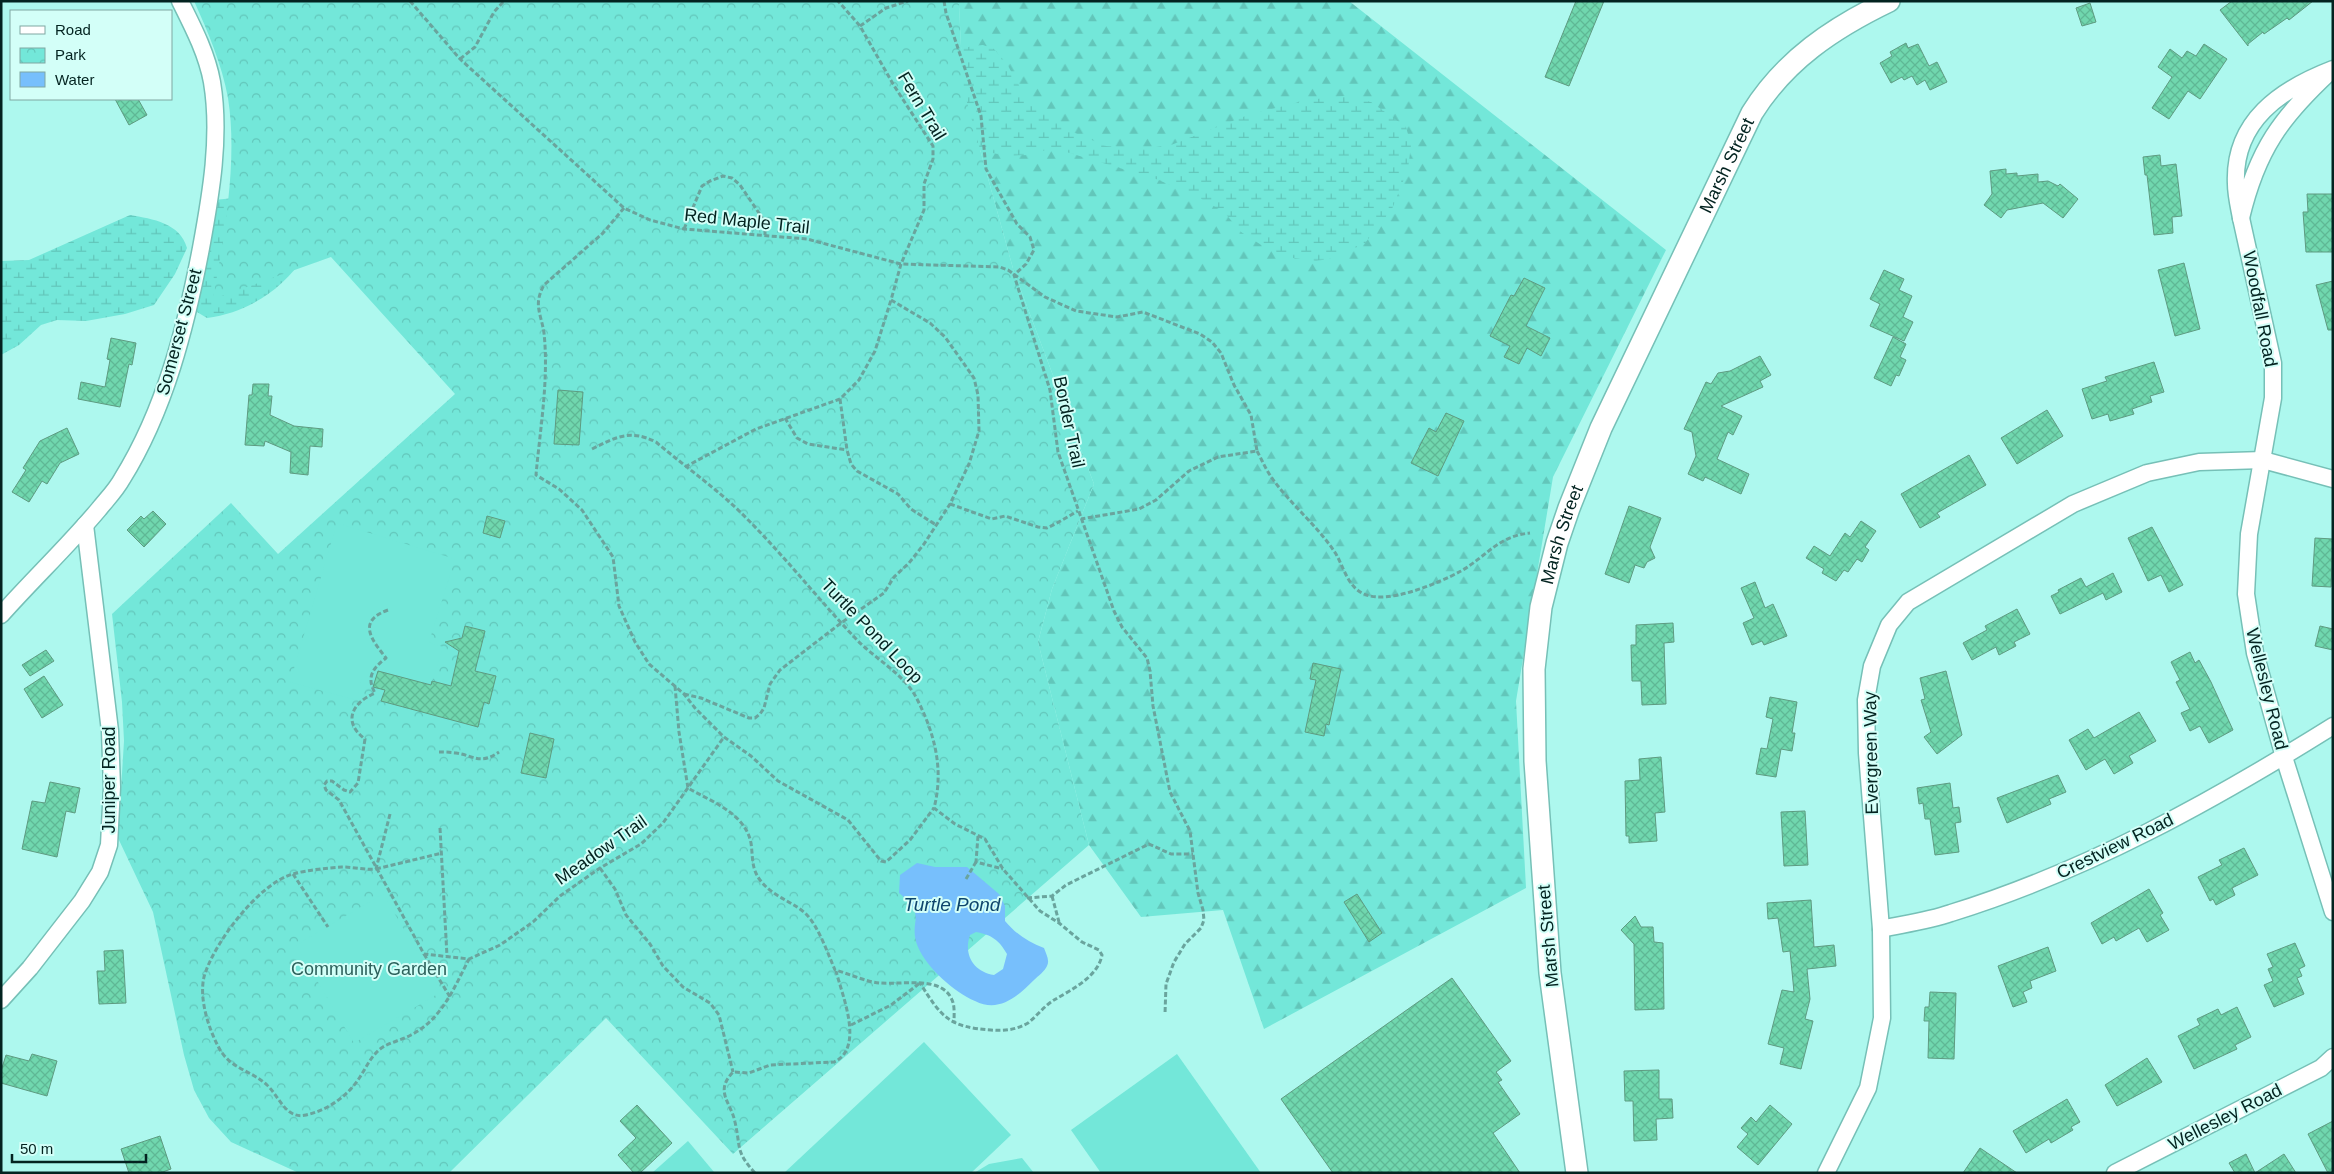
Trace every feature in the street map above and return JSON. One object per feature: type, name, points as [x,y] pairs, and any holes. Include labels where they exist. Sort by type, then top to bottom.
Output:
[{"type":"street","name":"Somerset Street","points":[[1,614],[85,525],[121,481],[141,447],[165,389],[190,302],[210,200],[215,130],[212,82],[196,33],[180,1]]},
{"type":"street","name":"Marsh Street","points":[[1577,1173],[1550,973],[1534,761],[1534,663],[1541,607],[1549,574],[1569,508],[1601,428],[1752,113],[1777,79],[1800,56],[1831,32],[1879,4]]},
{"type":"street","name":"Woodfall Road","points":[[2263,460],[2273,398],[2273,363],[2241,218],[2236,172],[2241,149],[2252,126],[2268,106],[2304,80],[2332,70]]},
{"type":"street","name":"Woodfall Road","points":[[2241,218],[2253,176],[2271,138],[2298,104],[2332,70]]},
{"type":"street","name":"Evergreen Way","points":[[1826,1173],[1868,1088],[1882,1018],[1881,929],[1867,754],[1866,700],[1872,666],[1889,625],[1908,602],[2073,504],[2147,473],[2199,462],[2263,460],[2333,479]]},
{"type":"street","name":"Wellesley Road","points":[[2263,460],[2249,534],[2246,594],[2255,653],[2284,757],[2333,912]]},
{"type":"street","name":"Juniper Road","points":[[1,1000],[30,968],[82,901],[100,872],[109,845],[112,787],[110,730],[85,525]]},
{"type":"street","name":"Crestview Road","points":[[1881,929],[1949,914],[2022,890],[2087,863],[2154,829],[2284,757],[2333,726]]},
{"type":"street","name":"Wellesley Road","points":[[2115,1173],[2322,1068],[2333,1056]]},
{"type":"path","name":"Red Maple Trail","points":[[410,1],[460,59],[624,208],[650,220],[684,229],[807,239],[900,264],[1000,267],[1044,297],[1076,311],[1117,317],[1143,312],[1200,334],[1212,342],[1221,353],[1234,385],[1251,415],[1257,451],[1272,478],[1305,515],[1335,554],[1350,583],[1363,594],[1382,598],[1400,596],[1460,571],[1491,547],[1514,535],[1530,533]]},
{"type":"path","points":[[460,59],[475,47],[494,12],[504,1]]},
{"type":"path","name":"Fern Trail","points":[[838,1],[860,26],[893,84],[933,146],[933,159],[924,184],[924,210],[900,264]]},
{"type":"path","points":[[860,26],[886,8],[908,1]]},
{"type":"path","points":[[944,1],[946,13],[981,116],[986,169],[1016,224],[1030,237],[1034,250],[1026,264],[1014,275]]},
{"type":"path","points":[[684,229],[702,186],[710,180],[723,176],[732,178],[740,185],[765,222],[765,236]]},
{"type":"path","points":[[624,208],[603,233],[544,286],[538,295],[538,306],[546,348],[536,475],[559,489],[582,510],[613,557],[619,606],[635,642],[649,664],[684,694],[694,708],[724,737],[751,756],[778,781],[841,814],[881,861],[886,862],[910,840],[934,808],[955,824],[985,840],[1003,869],[1040,911],[1059,923],[1082,942],[1098,950],[1102,955],[1101,962],[1076,988],[1051,1001],[1027,1023],[1009,1031],[969,1029],[954,1024],[937,1010],[920,983]]},
{"type":"path","points":[[685,467],[756,429],[840,399],[859,380],[875,351],[900,264]]},
{"type":"path","name":"Border Trail","points":[[1014,275],[1050,390],[1058,452],[1114,611],[1122,627],[1147,658],[1153,706],[1170,792],[1190,830],[1198,893],[1204,920],[1201,928],[1185,944],[1174,962],[1166,984],[1166,1014]]},
{"type":"path","points":[[684,694],[701,698],[749,718],[755,718],[764,708],[770,684],[780,670],[841,622],[884,593],[890,583],[909,563],[950,504],[969,464],[979,431],[978,395],[974,378],[945,337],[930,323],[891,300]]},
{"type":"path","points":[[840,399],[847,450],[851,464],[857,471],[898,494],[911,509],[936,525]]},
{"type":"path","points":[[786,418],[797,438],[808,444],[847,450]]},
{"type":"path","name":"Turtle Pond Loop","points":[[592,449],[611,439],[627,435],[643,436],[656,442],[734,507],[791,564],[870,653],[903,681],[916,697],[936,750],[938,764],[937,794],[934,808]]},
{"type":"path","points":[[1081,519],[1139,509],[1156,500],[1189,471],[1218,457],[1257,451]]},
{"type":"path","points":[[950,504],[992,519],[1005,516],[1038,527],[1047,528],[1078,511]]},
{"type":"path","points":[[388,610],[377,614],[370,623],[369,633],[386,658],[376,666],[370,675],[370,684],[375,692],[366,697],[352,714],[351,724],[356,732],[365,739],[358,783],[350,792],[332,781],[324,785],[326,790],[339,800],[376,870],[450,997]]},
{"type":"path","points":[[675,686],[679,732],[688,788],[735,815],[746,828],[751,844],[752,862],[757,876],[766,888],[807,915],[835,970],[851,1025],[845,1053],[834,1062],[770,1065],[749,1073],[734,1072],[728,1077],[724,1091],[726,1103],[735,1121],[738,1146],[745,1162],[755,1173]]},
{"type":"path","name":"Meadow Trail","points":[[469,958],[500,946],[533,922],[560,896],[600,868],[641,844],[663,823],[724,737]]},
{"type":"path","points":[[439,752],[456,753],[475,759],[489,759],[499,752]]},
{"type":"path","points":[[376,870],[390,814]]},
{"type":"path","points":[[440,828],[447,956]]},
{"type":"path","points":[[966,879],[976,862],[978,835]]},
{"type":"path","points":[[1027,898],[1052,896],[1066,885],[1096,872],[1149,844],[1180,855],[1193,854]]},
{"type":"path","points":[[424,954],[469,958],[440,1014],[412,1035],[383,1047],[371,1058],[359,1079],[331,1107],[304,1116],[286,1111],[269,1086],[235,1067],[218,1047],[202,1002],[204,978],[214,952],[256,896],[277,880],[293,874],[343,867],[376,870],[442,853]]},
{"type":"path","points":[[976,862],[1003,869]]},
{"type":"path","points":[[600,868],[615,889],[626,916],[650,944],[662,966],[683,987],[710,1003],[719,1015],[734,1072]]},
{"type":"path","points":[[293,874],[328,927]]},
{"type":"path","points":[[1052,896],[1059,923]]},
{"type":"path","points":[[835,970],[879,983],[934,985],[947,991],[953,1001],[954,1024]]},
{"type":"path","points":[[851,1025],[891,1004],[920,983]]},
{"type":"green space","points":[[194,1],[957,1],[959,4],[963,88],[1014,272],[1094,484],[1052,589],[1038,642],[1089,845],[733,1154],[606,1018],[449,1173],[299,1173],[231,1142],[209,1118],[194,1090],[184,1055],[153,912],[118,838],[124,741],[122,702],[112,614],[231,503],[278,554],[455,394],[331,257],[213,299],[231,173],[231,122],[222,73]]},
{"type":"green space","points":[[957,1],[1349,1],[1666,250],[1553,477],[1516,701],[1526,888],[1264,1029],[1223,910],[1141,917],[1089,845],[1038,642],[1052,589],[1094,484],[1014,272],[963,88],[959,5]]},
{"type":"green space","points":[[983,45],[994,49],[1007,64],[1028,102],[1068,130],[1106,146],[1141,149],[1171,145],[1248,115],[1307,100],[1345,96],[1371,102],[1406,127],[1411,145],[1408,169],[1392,209],[1365,243],[1335,258],[1316,261],[1293,258],[1266,248],[1241,232],[1224,212],[1196,196],[1156,179],[1053,148],[1028,155],[1006,156],[966,147],[927,59],[972,46]]},
{"type":"green space","points":[[234,198],[304,257],[285,280],[262,298],[236,311],[207,318],[197,312],[195,299],[214,200]]},
{"type":"green space","points":[[130,215],[148,218],[172,228],[178,233],[187,248],[175,274],[154,305],[125,314],[86,321],[57,320],[41,325],[19,345],[1,355],[1,261],[29,260]]},
{"type":"green space","points":[[337,523],[455,559],[429,642],[443,647],[431,685],[378,671],[362,679],[356,700],[290,682]]},
{"type":"green space","name":"Community Garden","points":[[383,894],[441,992],[354,1043],[296,945]]},
{"type":"green space","points":[[924,1042],[1011,1135],[971,1173],[784,1173]]},
{"type":"green space","points":[[1177,1054],[1261,1173],[1101,1173],[1071,1130]]},
{"type":"green space","points":[[688,1141],[714,1172],[652,1173]]},
{"type":"green space","points":[[1022,1158],[1034,1173],[974,1173],[989,1164]]},
{"type":"water","name":"Turtle Pond","points":[[917,863],[935,867],[967,867],[999,894],[1005,906],[1005,921],[1009,926],[1023,937],[1044,948],[1048,959],[1046,968],[1021,992],[1000,1004],[984,1004],[959,992],[934,971],[922,955],[915,938],[916,919],[913,908],[899,893],[900,875]],"holes":[[[976,932],[995,939],[1007,954],[1003,969],[994,975],[981,970],[969,956],[968,942],[970,935]]]},
{"type":"building","points":[[1576,1],[1604,1],[1569,86],[1545,77]]},
{"type":"building","points":[[2232,1],[2313,1],[2289,20],[2287,18],[2264,34],[2263,32],[2248,46],[2220,10]]},
{"type":"building","points":[[2090,3],[2096,22],[2082,26],[2076,8]]},
{"type":"building","points":[[1906,43],[1908,48],[1918,44],[1929,66],[1937,62],[1947,82],[1930,90],[1925,80],[1917,85],[1912,76],[1904,80],[1902,77],[1891,83],[1880,63],[1892,56],[1890,52]]},
{"type":"building","points":[[2204,44],[2227,59],[2200,99],[2188,91],[2169,119],[2152,108],[2172,77],[2158,67],[2170,49],[2182,58],[2187,51],[2196,56]]},
{"type":"building","points":[[116,100],[139,100],[147,115],[129,125]]},
{"type":"building","points":[[2160,155],[2161,166],[2176,164],[2182,216],[2172,217],[2173,233],[2154,235],[2143,157]]},
{"type":"building","points":[[2006,169],[2006,174],[2017,173],[2017,176],[2038,174],[2038,182],[2048,181],[2058,186],[2060,184],[2078,199],[2063,218],[2043,203],[2007,210],[2001,218],[1984,205],[1992,194],[1990,171]]},
{"type":"building","points":[[2307,194],[2333,194],[2333,252],[2306,252],[2303,212],[2308,212]]},
{"type":"building","points":[[2184,263],[2200,329],[2175,336],[2158,270]]},
{"type":"building","points":[[1884,270],[1904,279],[1899,290],[1912,296],[1903,317],[1913,322],[1904,341],[1870,326],[1880,304],[1870,299]]},
{"type":"building","points":[[1524,278],[1545,288],[1526,326],[1550,338],[1541,356],[1527,348],[1519,364],[1504,357],[1510,346],[1490,336],[1511,295],[1514,296]]},
{"type":"building","points":[[2333,281],[2333,330],[2328,330],[2316,285]]},
{"type":"building","points":[[1893,337],[1906,344],[1900,357],[1906,360],[1899,376],[1896,375],[1891,386],[1874,378]]},
{"type":"building","points":[[111,338],[136,343],[132,365],[129,364],[120,407],[78,399],[81,382],[105,387],[110,360],[107,359]]},
{"type":"building","points":[[1760,356],[1771,375],[1760,381],[1763,387],[1721,406],[1742,416],[1733,435],[1728,432],[1717,459],[1749,474],[1741,494],[1705,477],[1703,481],[1688,474],[1696,456],[1692,432],[1684,429],[1706,382],[1711,384],[1718,373],[1730,371]]},
{"type":"building","points":[[2154,362],[2164,392],[2150,396],[2152,402],[2132,409],[2134,414],[2110,421],[2108,414],[2092,419],[2082,389],[2107,381],[2105,377]]},
{"type":"building","points":[[253,384],[269,384],[268,396],[272,396],[270,415],[294,426],[323,429],[322,447],[310,446],[308,475],[290,473],[291,452],[265,441],[264,446],[245,445],[249,395],[252,395]]},
{"type":"building","points":[[558,390],[583,392],[579,445],[554,444]]},
{"type":"building","points":[[2047,410],[2063,436],[2017,464],[2001,438]]},
{"type":"building","points":[[1446,413],[1464,421],[1438,476],[1411,463],[1429,428],[1436,432]]},
{"type":"building","points":[[67,428],[79,454],[60,463],[47,484],[42,481],[29,502],[12,492],[26,470],[23,468],[40,441]]},
{"type":"building","points":[[1969,455],[1986,485],[1937,513],[1940,517],[1920,528],[1901,494]]},
{"type":"building","points":[[1629,506],[1661,518],[1650,547],[1655,558],[1647,562],[1644,568],[1635,565],[1629,583],[1605,574]]},
{"type":"building","points":[[153,511],[166,524],[144,547],[127,530],[141,516],[144,519]]},
{"type":"building","points":[[487,516],[505,521],[500,538],[483,533]]},
{"type":"building","points":[[1861,521],[1876,531],[1865,547],[1869,550],[1862,562],[1857,559],[1848,572],[1844,570],[1836,581],[1822,573],[1824,569],[1806,558],[1814,546],[1830,556],[1845,533],[1850,537]]},
{"type":"building","points":[[2152,527],[2183,585],[2169,592],[2161,575],[2148,581],[2128,538]]},
{"type":"building","points":[[2315,538],[2333,539],[2331,587],[2312,586]]},
{"type":"building","points":[[2113,573],[2122,592],[2106,600],[2103,593],[2060,614],[2051,596],[2059,592],[2058,590],[2081,578],[2086,587]]},
{"type":"building","points":[[1755,582],[1765,608],[1773,604],[1787,636],[1764,645],[1762,641],[1752,645],[1743,623],[1754,618],[1741,588]]},
{"type":"building","points":[[2017,609],[2030,634],[2014,642],[2016,646],[1999,655],[1996,647],[1972,660],[1963,643],[1987,630],[1985,626]]},
{"type":"building","points":[[1673,623],[1674,642],[1664,643],[1666,704],[1642,705],[1641,681],[1632,681],[1631,645],[1636,645],[1636,625]]},
{"type":"building","points":[[465,626],[485,631],[475,671],[496,676],[489,704],[484,702],[478,727],[381,701],[385,690],[373,687],[378,671],[431,685],[432,681],[451,686],[459,651],[445,642],[462,638]]},
{"type":"building","points":[[2320,626],[2333,629],[2333,650],[2315,646]]},
{"type":"building","points":[[46,650],[54,661],[30,676],[22,665]]},
{"type":"building","points":[[2190,652],[2195,663],[2199,660],[2233,730],[2209,743],[2200,726],[2190,731],[2181,713],[2190,709],[2176,682],[2180,680],[2171,662]]},
{"type":"building","points":[[1313,663],[1341,669],[1329,725],[1326,724],[1324,736],[1305,732],[1316,680],[1310,679]]},
{"type":"building","points":[[1946,671],[1962,735],[1937,754],[1924,737],[1931,732],[1921,700],[1925,699],[1920,678]]},
{"type":"building","points":[[44,676],[63,705],[42,718],[24,689]]},
{"type":"building","points":[[1770,697],[1797,702],[1792,733],[1795,733],[1792,751],[1781,749],[1776,777],[1756,774],[1761,748],[1767,749],[1773,719],[1766,717]]},
{"type":"building","points":[[2139,712],[2156,741],[2129,756],[2133,763],[2114,774],[2105,759],[2086,770],[2069,740],[2088,729],[2094,738]]},
{"type":"building","points":[[530,733],[554,739],[546,778],[521,773]]},
{"type":"building","points":[[1661,757],[1665,812],[1655,813],[1657,841],[1629,843],[1629,836],[1626,836],[1625,781],[1640,780],[1639,759]]},
{"type":"building","points":[[2058,775],[2066,792],[2049,799],[2051,804],[2007,823],[1997,798]]},
{"type":"building","points":[[50,782],[80,788],[75,813],[66,811],[57,857],[22,849],[32,801],[45,803]]},
{"type":"building","points":[[1950,783],[1953,808],[1959,807],[1961,822],[1955,823],[1959,852],[1935,855],[1930,819],[1925,819],[1923,803],[1919,804],[1917,788]]},
{"type":"building","points":[[1805,811],[1808,865],[1784,866],[1781,812]]},
{"type":"building","points":[[2244,848],[2258,875],[2232,888],[2235,895],[2216,905],[2213,899],[2210,901],[2198,877],[2222,865],[2219,860]]},
{"type":"building","points":[[2149,889],[2163,913],[2160,915],[2169,930],[2147,942],[2139,928],[2116,941],[2114,937],[2102,944],[2091,923]]},
{"type":"building","points":[[1357,894],[1382,933],[1369,942],[1344,902]]},
{"type":"building","points":[[1811,900],[1814,947],[1834,945],[1836,966],[1807,969],[1810,999],[1805,1019],[1813,1021],[1801,1069],[1780,1064],[1784,1048],[1768,1044],[1782,990],[1794,992],[1790,951],[1783,952],[1778,918],[1768,919],[1767,903]]},
{"type":"building","points":[[1635,916],[1641,927],[1653,927],[1654,942],[1663,943],[1664,1009],[1635,1010],[1634,944],[1621,930]]},
{"type":"building","points":[[2295,943],[2305,966],[2299,969],[2302,976],[2297,978],[2304,994],[2274,1007],[2264,985],[2273,981],[2268,969],[2273,967],[2267,954]]},
{"type":"building","points":[[2048,947],[2056,971],[2030,981],[2032,988],[2023,992],[2027,1002],[2013,1007],[1998,966]]},
{"type":"building","points":[[123,950],[126,1003],[99,1004],[97,971],[105,971],[104,951]]},
{"type":"building","points":[[1452,978],[1511,1061],[1496,1072],[1502,1080],[1498,1082],[1520,1114],[1493,1133],[1520,1173],[1333,1173],[1281,1099]]},
{"type":"building","points":[[1930,992],[1956,993],[1954,1059],[1928,1058],[1929,1021],[1924,1021],[1925,1007],[1929,1007]]},
{"type":"building","points":[[2237,1007],[2251,1037],[2235,1045],[2237,1049],[2194,1069],[2178,1036],[2200,1025],[2197,1019],[2218,1009],[2221,1015]]},
{"type":"building","points":[[32,1054],[57,1061],[47,1096],[1,1083],[1,1071],[6,1055],[29,1061]]},
{"type":"building","points":[[2147,1058],[2162,1082],[2117,1106],[2105,1085]]},
{"type":"building","points":[[1659,1070],[1659,1099],[1672,1099],[1673,1118],[1656,1119],[1657,1140],[1634,1141],[1633,1101],[1625,1101],[1624,1071]]},
{"type":"building","points":[[2067,1099],[2080,1122],[2071,1127],[2073,1130],[2051,1143],[2049,1139],[2026,1153],[2013,1131]]},
{"type":"building","points":[[637,1105],[672,1143],[640,1173],[634,1173],[618,1155],[636,1138],[620,1121]]},
{"type":"building","points":[[1770,1105],[1792,1124],[1758,1165],[1737,1147],[1748,1134],[1741,1128],[1751,1117],[1756,1122]]},
{"type":"building","points":[[2333,1121],[2333,1173],[2328,1173],[2308,1134]]},
{"type":"building","points":[[160,1136],[171,1169],[160,1173],[129,1173],[121,1149]]},
{"type":"building","points":[[1980,1148],[2017,1173],[1963,1173]]},
{"type":"building","points":[[2246,1154],[2255,1173],[2235,1173],[2229,1163]]},
{"type":"building","points":[[2284,1154],[2296,1173],[2255,1173]]}]
